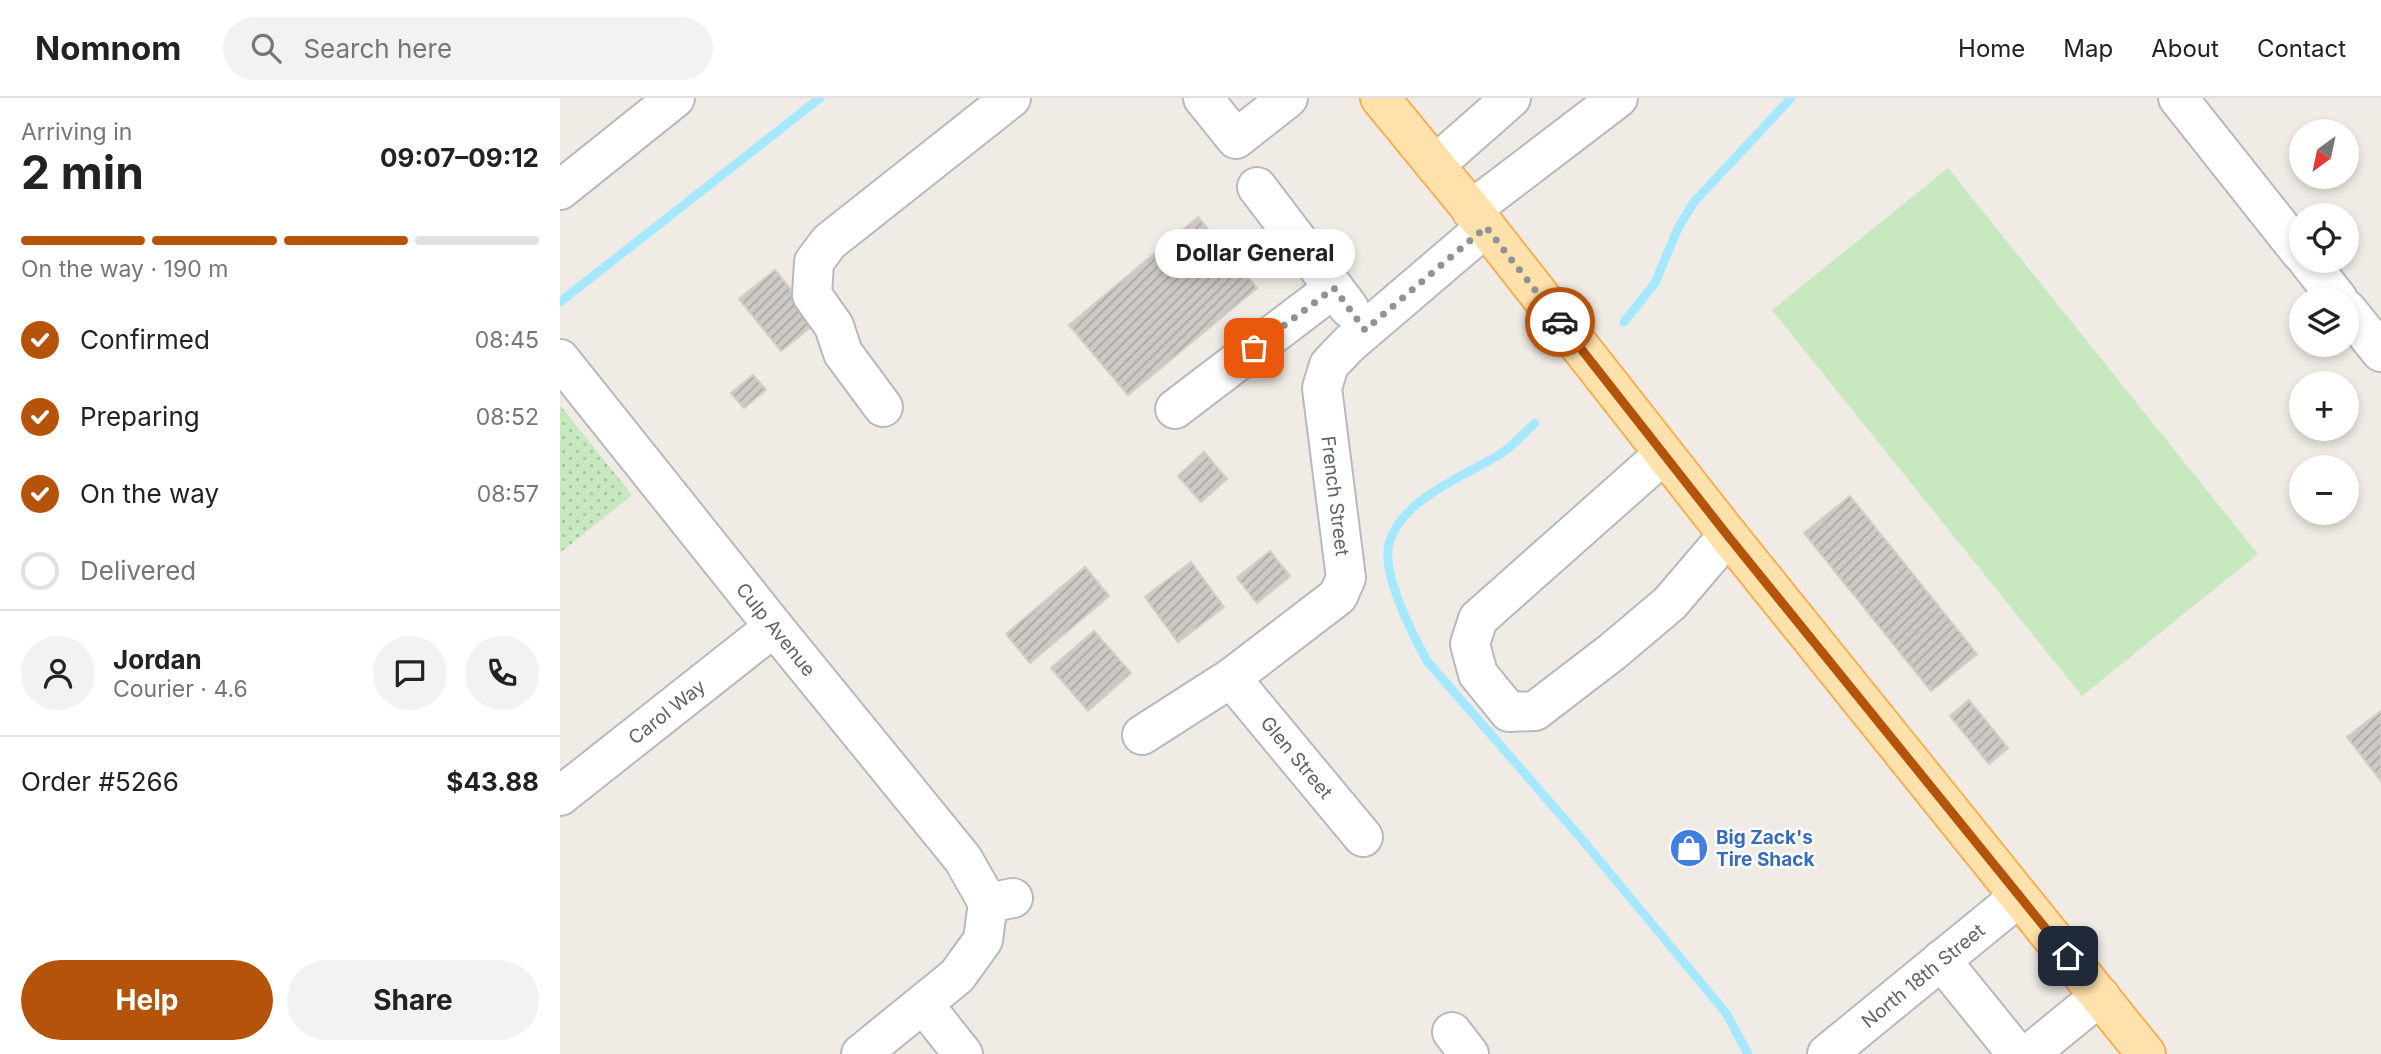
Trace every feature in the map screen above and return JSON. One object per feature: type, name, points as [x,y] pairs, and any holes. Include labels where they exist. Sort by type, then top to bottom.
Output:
[{"type":"main road","points":[[1391,102],[1435,165],[1728,536],[2146,1054]]},
{"type":"street","points":[[560,190],[675,98]]},
{"type":"street","points":[[883,407],[843,354],[834,326],[812,295],[814,262],[830,242],[1011,98]]},
{"type":"street","points":[[1203,98],[1236,139],[1284,99]]},
{"type":"street","points":[[1435,165],[1511,98]]},
{"type":"street","name":"French Street","points":[[1142,735],[1231,678],[1338,596],[1346,578],[1322,388],[1329,365],[1478,218],[1618,98]]},
{"type":"street","points":[[2178,98],[2289,238]]},
{"type":"street","points":[[1257,187],[1365,330]]},
{"type":"street","points":[[2317,273],[2329,287]]},
{"type":"street","points":[[1175,408],[1334,288]]},
{"type":"street","name":"Culp Avenue","points":[[560,359],[774,627],[963,859],[1001,901],[983,940],[957,976],[861,1054]]},
{"type":"street","points":[[1664,454],[1478,619],[1469,645],[1478,674],[1509,712],[1535,710],[1612,652],[1670,603],[1728,536]]},
{"type":"street","name":"Carol Way","points":[[560,796],[774,627]]},
{"type":"street","name":"Glen Street","points":[[1231,678],[1363,837]]},
{"type":"street","name":"North 18th Street","points":[[1827,1054],[2019,897]]},
{"type":"street","points":[[1941,960],[2017,1054]]},
{"type":"street","points":[[2029,1054],[2100,996]]},
{"type":"street","points":[[924,1005],[963,1054]]},
{"type":"green space","points":[[1948,168],[2258,554],[2082,696],[1772,310]]},
{"type":"green space","points":[[560,405],[632,495],[560,553]]},
{"type":"building","points":[[1198,217],[1257,288],[1128,395],[1069,325]]},
{"type":"building","points":[[775,270],[817,322],[781,351],[739,299]]},
{"type":"building","points":[[753,375],[766,390],[744,408],[731,393]]},
{"type":"building","points":[[1204,452],[1227,479],[1201,502],[1178,476]]},
{"type":"building","points":[[1850,496],[1977,654],[1931,691],[1804,533]]},
{"type":"building","points":[[1270,551],[1290,576],[1257,603],[1237,578]]},
{"type":"building","points":[[1191,562],[1224,607],[1178,642],[1145,597]]},
{"type":"building","points":[[1085,567],[1109,596],[1030,663],[1006,634]]},
{"type":"building","points":[[1094,631],[1131,673],[1088,711],[1051,668]]},
{"type":"building","points":[[1969,700],[2008,748],[1989,764],[1950,716]]},
{"type":"building","points":[[2381,711],[2381,781],[2347,737]]},
{"type":"waterway","points":[[560,302],[820,98]]},
{"type":"waterway","points":[[1624,322],[1655,283],[1678,228],[1694,202],[1791,98]]},
{"type":"waterway","points":[[1535,423],[1504,452],[1435,491],[1406,514],[1395,528],[1389,544],[1388,556],[1394,587],[1427,661],[1580,837],[1726,1013],[1748,1054]]},
{"type":"way so far","points":[[1254,348],[1334,288],[1365,330],[1486,227],[1560,322]]},
{"type":"place","name":"Dollar General","points":[[1254,348]]},
{"type":"place","name":"Big Zack's Tire Shack","points":[[1689,848]]},
{"type":"route","points":[[1560,322],[1728,536],[2068,956]]}]
